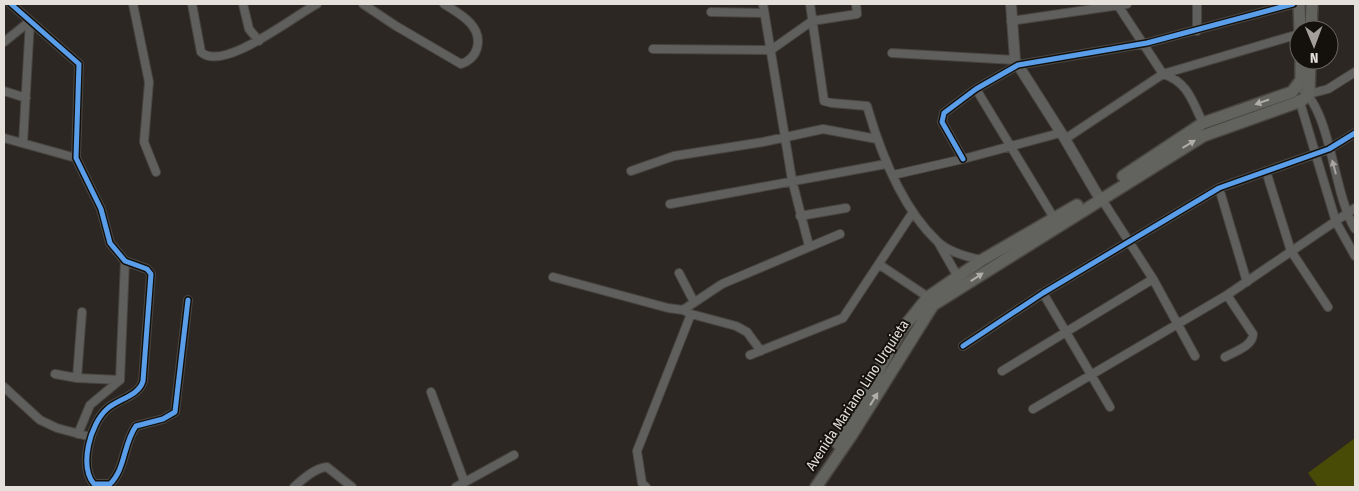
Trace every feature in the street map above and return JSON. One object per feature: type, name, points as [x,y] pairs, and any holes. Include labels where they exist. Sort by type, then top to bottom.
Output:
[{"type":"main road","points":[[1299,4],[1300,20]]},
{"type":"main road","points":[[1311,20],[1312,4]]},
{"type":"main road","points":[[1295,89],[1299,70]]},
{"type":"main road","points":[[1305,97],[1309,70]]},
{"type":"main road","name":"Avenida Mariano Lino Urquieta","points":[[817,485],[933,306],[1099,196],[1203,123],[1295,89]]},
{"type":"main road","name":"Avenida Mariano Lino Urquieta","points":[[817,485],[900,332],[928,296],[982,260],[1054,218],[1099,196],[1203,136],[1305,97]]},
{"type":"street","points":[[11,4],[79,64],[76,158],[101,209],[110,242],[125,261],[147,269],[151,274],[143,381],[139,389],[104,412],[91,437],[86,458],[89,478],[94,484],[110,484],[120,473],[130,435],[136,426],[163,419],[175,412],[188,300]]},
{"type":"street","points":[[133,4],[149,82],[144,142],[156,172]]},
{"type":"street","points":[[192,4],[199,46],[204,56],[235,53],[259,41],[317,4]]},
{"type":"street","points":[[243,4],[249,29],[259,41]]},
{"type":"street","points":[[363,4],[461,64],[466,63],[476,52],[479,39],[476,30],[444,4]]},
{"type":"street","points":[[763,4],[792,180],[809,246]]},
{"type":"street","points":[[810,4],[823,99],[832,103],[867,106],[876,139],[886,164],[913,212],[938,242],[958,277]]},
{"type":"street","points":[[653,48],[771,50],[812,21],[857,14],[856,4]]},
{"type":"street","points":[[1011,4],[1016,62],[1153,279],[1177,327],[1195,356]]},
{"type":"street","points":[[1011,21],[1127,4]]},
{"type":"street","points":[[1197,4],[1197,31]]},
{"type":"street","points":[[892,53],[1016,62],[1142,44],[1197,31],[1293,4]]},
{"type":"street","points":[[1117,5],[1163,74],[1176,78],[1184,86],[1203,123]]},
{"type":"street","points":[[711,12],[764,13]]},
{"type":"street","points":[[4,42],[30,21]]},
{"type":"street","points":[[23,143],[30,21]]},
{"type":"street","points":[[893,174],[963,159],[1010,146],[1063,136],[1163,74],[1289,37]]},
{"type":"street","points":[[963,159],[941,119],[947,110],[1016,62]]},
{"type":"street","points":[[1305,97],[1328,89],[1355,72]]},
{"type":"street","points":[[976,89],[1054,218]]},
{"type":"street","points":[[1295,89],[1305,97],[1329,149],[1346,214],[1355,229]]},
{"type":"street","points":[[4,91],[26,98]]},
{"type":"street","points":[[1305,97],[1316,153],[1336,222],[1355,256]]},
{"type":"street","points":[[631,171],[674,156],[763,142],[823,129],[864,135],[876,139]]},
{"type":"street","points":[[964,346],[1043,292],[1219,188],[1329,149],[1355,133]]},
{"type":"street","points":[[4,138],[76,158]]},
{"type":"street","points":[[670,204],[886,164]]},
{"type":"street","points":[[1266,171],[1291,251],[1328,307]]},
{"type":"street","points":[[1219,188],[1247,282]]},
{"type":"street","points":[[800,216],[846,208]]},
{"type":"street","points":[[1033,409],[1177,327],[1355,208]]},
{"type":"street","points":[[750,355],[843,318],[880,265],[913,212]]},
{"type":"street","points":[[683,310],[722,284],[840,234]]},
{"type":"street","points":[[938,242],[964,256],[982,260]]},
{"type":"street","points":[[78,434],[90,405],[120,380],[125,261]]},
{"type":"street","points":[[880,265],[928,296]]},
{"type":"street","points":[[679,273],[694,302]]},
{"type":"street","points":[[553,278],[668,308],[683,310],[691,314],[736,326],[748,332],[761,351]]},
{"type":"street","points":[[1002,371],[1153,279]]},
{"type":"street","points":[[1043,292],[1110,407]]},
{"type":"street","points":[[1225,357],[1250,343],[1253,338],[1253,334],[1227,295]]},
{"type":"street","points":[[77,378],[82,312]]},
{"type":"street","points":[[641,486],[637,451],[691,314]]},
{"type":"street","points":[[55,374],[77,378],[120,380]]},
{"type":"street","points":[[4,387],[40,420],[57,428],[91,437]]},
{"type":"street","points":[[431,392],[464,481]]},
{"type":"street","points":[[456,487],[514,455]]},
{"type":"street","points":[[294,487],[302,479],[328,467],[351,487]]},
{"type":"shaded area","points":[[1355,438],[1355,487],[1318,487],[1308,473]]},
{"type":"cycle path","points":[[11,4],[79,64],[76,158],[101,209],[110,243],[125,261],[147,269],[151,274],[143,381],[133,394],[107,409],[91,435],[87,467],[94,484],[110,484],[115,478],[136,426],[163,419],[175,412],[188,300]]},
{"type":"cycle path","points":[[963,159],[942,122],[944,113],[976,89],[1018,65],[1147,43],[1293,4]]},
{"type":"cycle path","points":[[963,346],[1043,293],[1219,188],[1329,149],[1355,133]]}]
